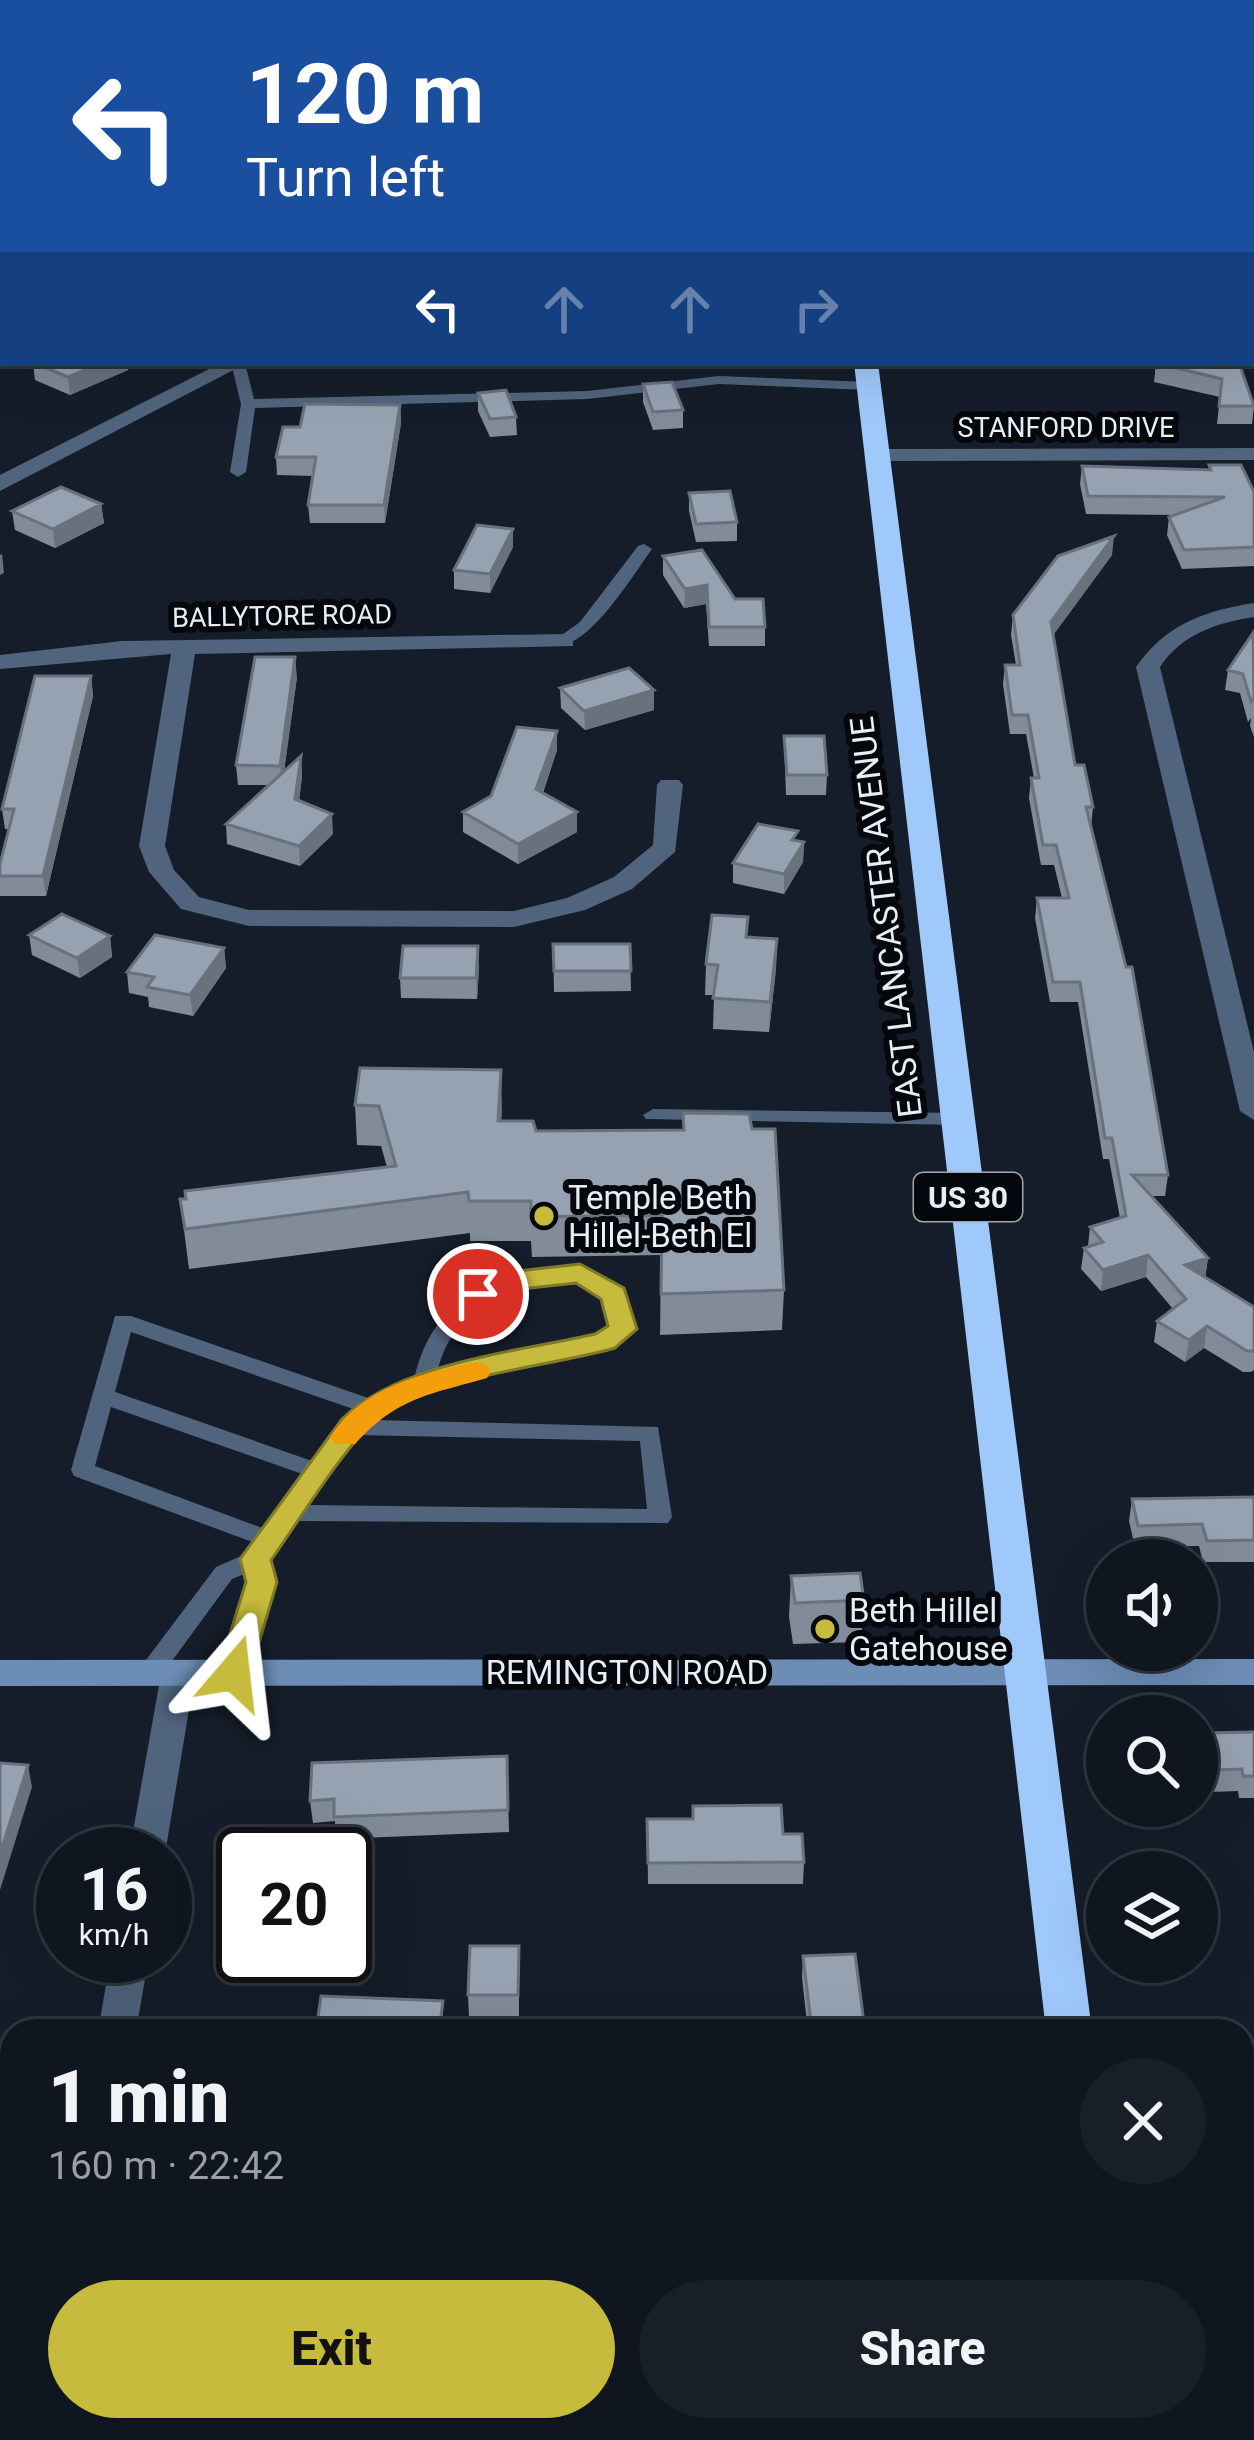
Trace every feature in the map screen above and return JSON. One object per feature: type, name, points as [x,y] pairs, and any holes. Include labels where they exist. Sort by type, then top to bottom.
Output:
[{"type":"highway","name":"EAST LANCASTER AVENUE","points":[[868,375],[1069,2019]]},
{"type":"main road","name":"REMINGTON ROAD","points":[[0,1672],[1254,1672]]},
{"type":"street","points":[[0,484],[232,366]]},
{"type":"street","name":"STANFORD DRIVE","points":[[878,455],[1254,454]]},
{"type":"street","points":[[1254,610],[1204,620],[1177,633],[1157,650],[1148,667],[1254,1111]]},
{"type":"street","name":"BALLYTORE ROAD","points":[[0,662],[184,647],[566,641]]},
{"type":"street","points":[[184,647],[152,846],[162,872],[190,903],[249,918],[514,919],[576,904],[623,883],[665,848],[670,785]]},
{"type":"street","points":[[150,1827],[164,1674]]},
{"type":"street","points":[[119,2019],[125,1983]]},
{"type":"lane","points":[[839,0],[858,0]]},
{"type":"lane","points":[[238,472],[248,404],[239,366]]},
{"type":"lane","points":[[693,366],[705,382]]},
{"type":"lane","points":[[248,404],[587,395],[705,382],[868,375]]},
{"type":"lane","points":[[566,641],[586,625],[644,548]]},
{"type":"lane","points":[[653,1115],[959,1119]]},
{"type":"lane","points":[[164,1674],[224,1573],[263,1549],[352,1426],[372,1408],[424,1384],[604,1341],[622,1329],[614,1294],[580,1273],[518,1280],[478,1294],[438,1335],[424,1384]]},
{"type":"lane","points":[[263,1549],[82,1471],[123,1321],[372,1408]]},
{"type":"lane","points":[[103,1396],[320,1472]]},
{"type":"lane","points":[[290,1513],[660,1516],[650,1432],[352,1426]]},
{"type":"lane","points":[[234,1673],[262,1582],[263,1549]]},
{"type":"building","points":[[41,366],[93,366],[68,377]]},
{"type":"building","points":[[1168,366],[1240,366],[1254,406],[1219,406],[1222,379]]},
{"type":"building","points":[[672,382],[683,410],[653,412],[643,384]]},
{"type":"building","points":[[506,390],[516,417],[490,419],[478,393]]},
{"type":"building","points":[[305,404],[400,405],[384,505],[308,505],[316,457],[276,457],[283,427],[300,427]]},
{"type":"building","points":[[1209,465],[1241,465],[1254,492],[1254,547],[1184,550],[1169,517],[1225,497],[1088,496],[1082,466],[1211,470]]},
{"type":"building","points":[[61,487],[101,504],[53,529],[12,511]]},
{"type":"building","points":[[730,491],[737,522],[696,524],[689,493]]},
{"type":"building","points":[[477,525],[513,529],[490,574],[454,570]]},
{"type":"building","points":[[1114,536],[1051,622],[1075,765],[1084,765],[1093,807],[1086,807],[1126,967],[1132,967],[1168,1175],[1132,1175],[1208,1258],[1185,1265],[1254,1307],[1254,1351],[1207,1326],[1189,1340],[1157,1321],[1186,1299],[1148,1255],[1103,1270],[1084,1248],[1103,1242],[1090,1227],[1126,1216],[1112,1138],[1105,1138],[1080,982],[1053,982],[1037,898],[1069,898],[1056,845],[1043,845],[1031,778],[1039,778],[1028,715],[1012,715],[1005,665],[1020,665],[1013,615],[1058,556]]},
{"type":"building","points":[[702,550],[735,599],[763,599],[765,627],[709,627],[707,585],[685,589],[663,556]]},
{"type":"building","points":[[1253,633],[1251,702],[1243,674],[1228,670]]},
{"type":"building","points":[[255,657],[295,657],[280,766],[236,765]]},
{"type":"building","points":[[629,668],[654,690],[584,711],[560,688]]},
{"type":"building","points":[[35,676],[91,676],[43,876],[0,876],[14,809],[2,809]]},
{"type":"building","points":[[517,727],[557,731],[536,789],[577,812],[518,844],[463,812],[491,796]]},
{"type":"building","points":[[784,736],[824,736],[827,775],[787,775]]},
{"type":"building","points":[[301,756],[295,799],[332,814],[299,846],[226,824]]},
{"type":"building","points":[[758,824],[798,831],[792,840],[804,842],[784,874],[733,863]]},
{"type":"building","points":[[62,914],[110,936],[77,958],[29,935]]},
{"type":"building","points":[[712,915],[748,917],[746,937],[777,939],[770,1002],[713,998],[718,965],[706,964]]},
{"type":"building","points":[[155,935],[224,948],[190,995],[147,987],[154,977],[127,972]]},
{"type":"building","points":[[553,944],[630,944],[631,971],[554,971]]},
{"type":"building","points":[[403,946],[478,946],[476,978],[400,978]]},
{"type":"building","points":[[360,1068],[501,1070],[498,1121],[533,1121],[536,1131],[684,1130],[683,1113],[749,1114],[752,1129],[775,1129],[784,1290],[661,1294],[662,1215],[531,1217],[531,1201],[469,1201],[468,1192],[185,1229],[180,1199],[186,1199],[185,1191],[396,1166],[379,1106],[355,1105]]},
{"type":"building","points":[[1254,1497],[1254,1540],[1206,1539],[1202,1524],[1138,1526],[1132,1499]]},
{"type":"building","points":[[860,1573],[864,1600],[795,1603],[791,1576]]},
{"type":"building","points":[[1254,1732],[1254,1776],[1243,1776],[1242,1769],[1218,1770],[1218,1733]]},
{"type":"building","points":[[507,1756],[508,1810],[334,1817],[334,1799],[310,1801],[312,1763]]},
{"type":"building","points":[[0,1763],[28,1765],[0,1854]]},
{"type":"building","points":[[781,1805],[783,1834],[802,1834],[804,1862],[648,1863],[647,1819],[693,1819],[693,1806]]},
{"type":"building","points":[[470,1946],[519,1946],[518,1995],[468,1995]]},
{"type":"building","points":[[855,1954],[863,2019],[811,2019],[803,1956]]},
{"type":"building","points":[[321,1996],[443,2001],[441,2019],[318,2019]]},
{"type":"slow traffic","points":[[345,1437],[372,1408],[424,1384],[476,1371]]},
{"type":"place","name":"Temple Beth Hillel-Beth El","points":[[544,1216]]},
{"type":"place","name":"Beth Hillel Gatehouse","points":[[825,1629]]},
{"type":"route","points":[[234,1673],[262,1582],[256,1559],[352,1426],[372,1408],[424,1384],[604,1341],[622,1329],[614,1294],[580,1273],[518,1280],[478,1294]]}]
